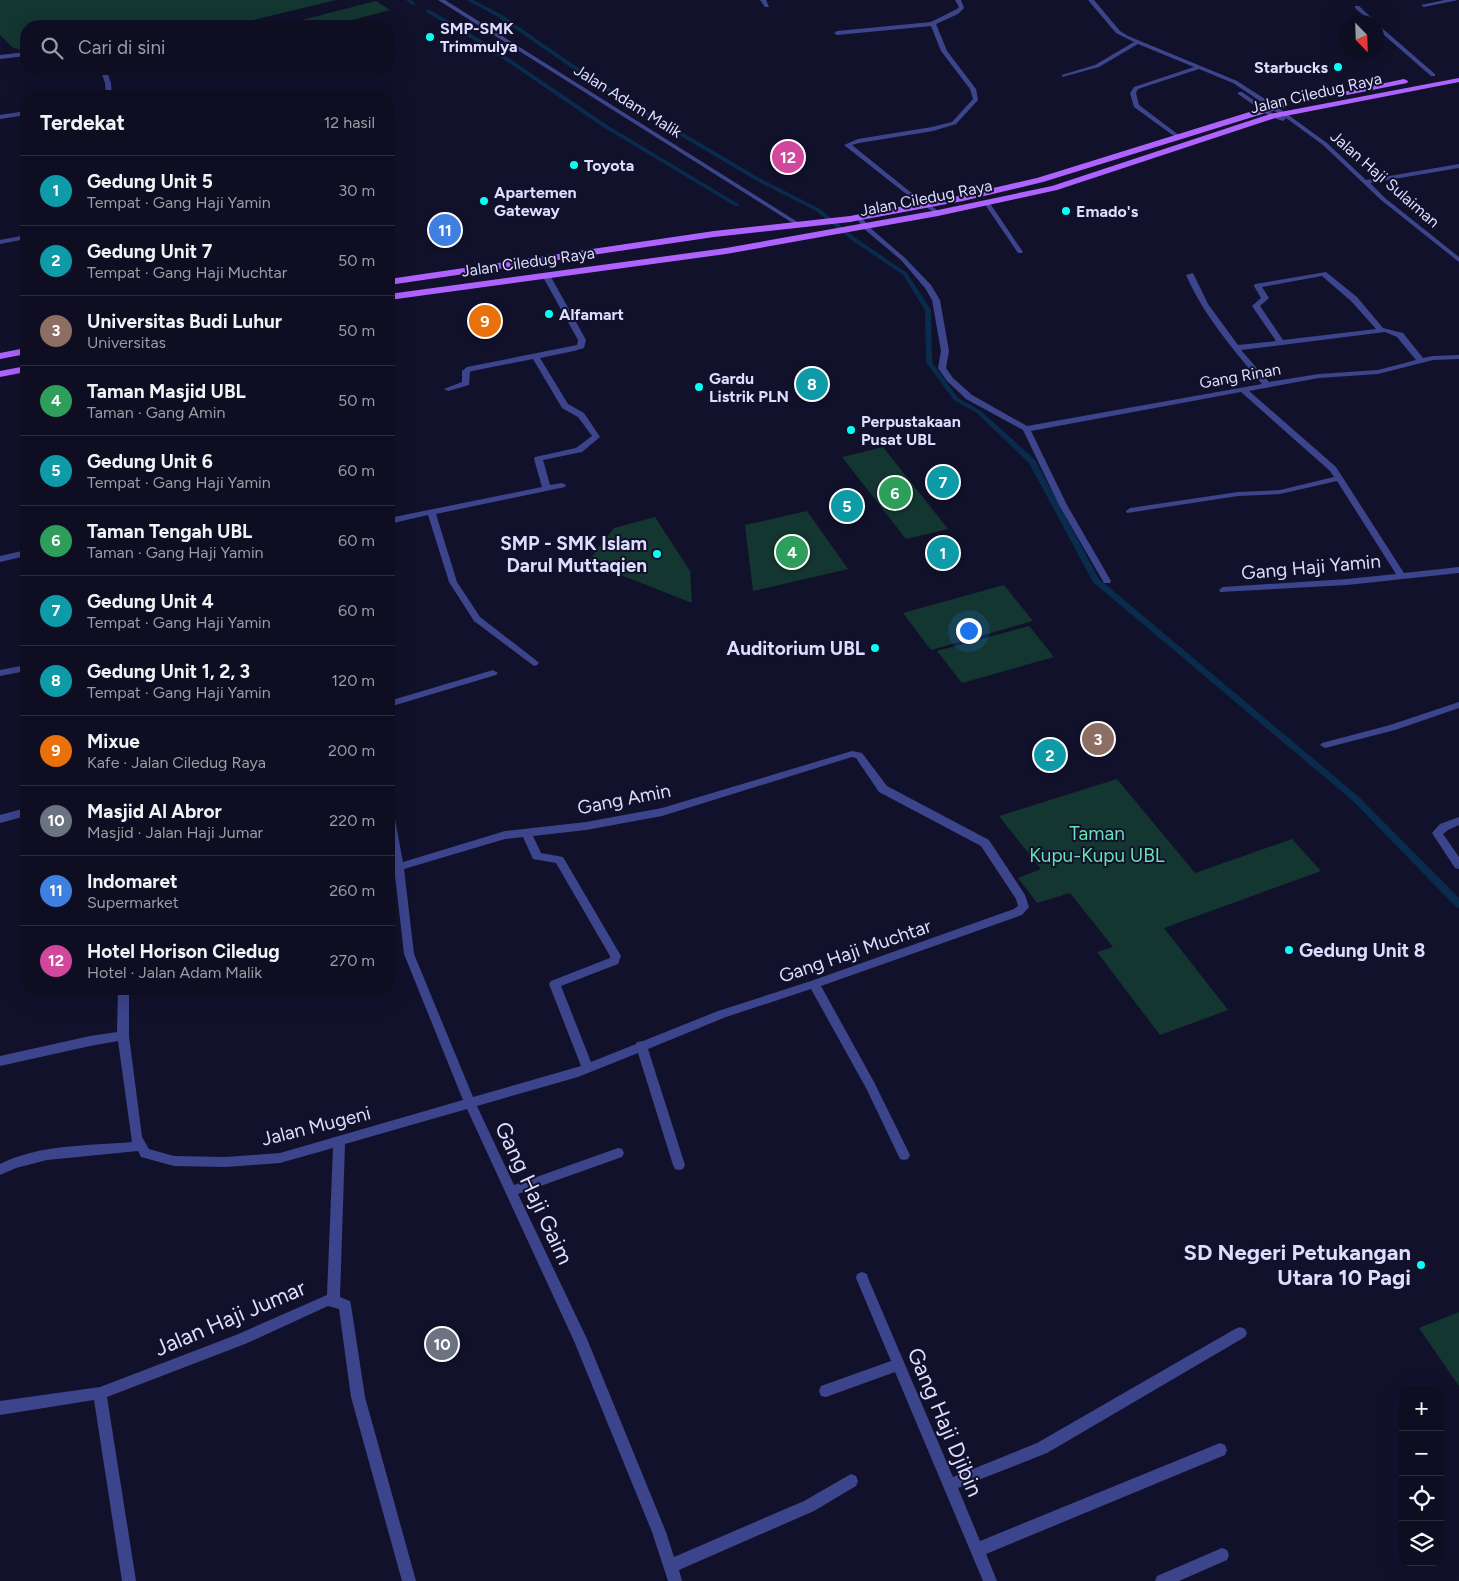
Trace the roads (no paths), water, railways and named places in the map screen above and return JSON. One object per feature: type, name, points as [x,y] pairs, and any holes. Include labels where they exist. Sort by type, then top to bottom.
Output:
[{"type":"main road","name":"Jalan Ciledug Raya","points":[[395,296],[547,277],[726,251],[987,203],[1054,188],[1273,112],[1373,87],[1459,70]]},
{"type":"main road","name":"Jalan Ciledug Raya","points":[[395,281],[714,234],[800,226],[855,218],[1040,180],[1263,109],[1283,114],[1459,80]]},
{"type":"main road","points":[[1373,87],[1385,94]]},
{"type":"main road","points":[[800,226],[809,236]]},
{"type":"main road","points":[[714,234],[726,251]]},
{"type":"main road","points":[[0,356],[20,352]]},
{"type":"main road","points":[[0,374],[20,370]]},
{"type":"street","name":"Jalan Adam Malik","points":[[441,0],[800,226]]},
{"type":"street","points":[[763,0],[767,6]]},
{"type":"street","points":[[837,33],[933,24],[939,18],[959,11],[962,7],[958,0]]},
{"type":"street","name":"Jalan Haji Sulaiman","points":[[1091,0],[1118,32],[1197,68],[1240,85],[1273,112],[1291,121]]},
{"type":"street","points":[[1424,5],[1455,0]]},
{"type":"street","points":[[1356,7],[1365,15]]},
{"type":"street","points":[[933,24],[944,51],[973,89],[976,99],[954,123],[933,129],[858,141],[847,145],[907,192],[928,204],[938,213]]},
{"type":"street","points":[[1384,32],[1433,75]]},
{"type":"street","points":[[1064,76],[1097,66],[1138,42]]},
{"type":"street","points":[[0,57],[20,55]]},
{"type":"street","points":[[1178,137],[1136,106],[1133,93],[1136,88],[1197,68]]},
{"type":"street","points":[[105,75],[109,90]]},
{"type":"street","points":[[1227,80],[1233,88],[1263,109]]},
{"type":"street","points":[[0,117],[20,113]]},
{"type":"street","name":"Jalan Haji Sulaiman","points":[[1283,114],[1325,144],[1364,182],[1458,259]]},
{"type":"street","points":[[1364,182],[1459,166]]},
{"type":"street","points":[[987,203],[1020,252]]},
{"type":"street","points":[[855,218],[860,227],[903,259],[928,286],[936,300],[945,351],[942,368],[952,384],[969,399],[1026,429],[1063,505],[1107,581]]},
{"type":"street","points":[[0,242],[20,238]]},
{"type":"street","points":[[1280,342],[1256,306],[1265,298],[1258,286],[1323,274],[1354,299],[1381,330]]},
{"type":"street","points":[[1190,275],[1195,290],[1236,348],[1267,385]]},
{"type":"street","points":[[448,389],[464,386],[466,383],[466,371],[470,369],[574,349],[582,343],[547,277]]},
{"type":"street","points":[[1236,348],[1381,330],[1392,331],[1400,336],[1421,361]]},
{"type":"street","points":[[535,356],[566,406],[581,415],[596,437],[579,450],[538,459],[547,488]]},
{"type":"street","name":"Gang Rinan","points":[[1026,429],[1319,376],[1393,370],[1421,361],[1459,357]]},
{"type":"street","name":"Gang Haji Yamin","points":[[1242,389],[1333,469],[1337,479],[1402,576]]},
{"type":"street","points":[[1130,511],[1238,494],[1280,492],[1337,479]]},
{"type":"street","points":[[395,521],[562,485]]},
{"type":"street","points":[[431,512],[453,582],[477,619],[534,663]]},
{"type":"street","points":[[0,559],[20,554]]},
{"type":"street","name":"Gang Haji Yamin","points":[[1223,590],[1459,570]]},
{"type":"street","points":[[0,673],[20,669]]},
{"type":"street","points":[[395,702],[493,673]]},
{"type":"street","points":[[1325,745],[1392,728],[1459,705]]},
{"type":"street","name":"Gang Amin","points":[[399,867],[506,835],[586,826],[662,812],[852,754]]},
{"type":"street","name":"Gang Haji Muchtar","points":[[470,1104],[588,1068],[641,1045],[722,1014],[814,984],[1018,912],[1024,908],[1021,898],[985,843],[883,789],[859,755],[852,754]]},
{"type":"street","points":[[0,819],[20,814]]},
{"type":"street","points":[[1459,821],[1437,832],[1459,865]]},
{"type":"street","points":[[527,833],[537,856],[558,860],[616,956],[614,962],[555,984],[588,1068]]},
{"type":"street","name":"Gang Haji Gaim","points":[[395,846],[408,954],[470,1104],[580,1339],[676,1581]]},
{"type":"street","points":[[814,984],[870,1085],[904,1155]]},
{"type":"street","points":[[0,1170],[16,1163],[51,1156],[140,1146],[136,1138],[123,1036],[124,995]]},
{"type":"street","points":[[0,1061],[90,1041],[123,1036]]},
{"type":"street","points":[[641,1045],[679,1165]]},
{"type":"street","name":"Jalan Mugeni","points":[[140,1146],[144,1153],[174,1161],[226,1162],[280,1158],[470,1104]]},
{"type":"street","points":[[333,1300],[339,1141]]},
{"type":"street","points":[[511,1191],[618,1153]]},
{"type":"street","name":"Gang Haji Djibin","points":[[862,1278],[990,1581]]},
{"type":"street","name":"Jalan Haji Jumar","points":[[0,1408],[100,1394],[240,1340],[328,1300],[345,1305],[358,1397],[409,1581]]},
{"type":"street","points":[[949,1485],[1042,1448],[1240,1334]]},
{"type":"street","points":[[826,1391],[898,1366]]},
{"type":"street","points":[[100,1394],[129,1581]]},
{"type":"street","points":[[977,1550],[1220,1450]]},
{"type":"street","points":[[671,1566],[809,1506],[852,1481]]},
{"type":"street","points":[[1162,1581],[1222,1555]]},
{"type":"waterway","points":[[408,0],[414,4]]},
{"type":"waterway","points":[[469,0],[500,16],[585,75],[649,115],[759,180],[818,210],[855,240],[905,274],[928,310],[929,362],[956,399],[979,412],[1032,462],[1096,580],[1356,799],[1459,904]]},
{"type":"waterway","points":[[428,11],[486,45],[605,126],[737,205]]},
{"type":"place","name":"SMP-SMK Trimmulya","points":[[430,37]]},
{"type":"place","name":"Starbucks","points":[[1338,67]]},
{"type":"place","name":"Hotel Horison Ciledug","points":[[788,157]]},
{"type":"place","name":"Toyota","points":[[574,165]]},
{"type":"place","name":"Apartemen Gateway","points":[[484,201]]},
{"type":"place","name":"Emado's","points":[[1066,211]]},
{"type":"place","name":"Indomaret","points":[[445,230]]},
{"type":"place","name":"Alfamart","points":[[549,314]]},
{"type":"place","name":"Mixue","points":[[485,321]]},
{"type":"place","name":"Gedung Unit 1, 2, 3","points":[[812,384]]},
{"type":"place","name":"Gardu Listrik PLN","points":[[699,387]]},
{"type":"place","name":"Perpustakaan Pusat UBL","points":[[851,430]]},
{"type":"place","name":"Gedung Unit 4","points":[[943,482]]},
{"type":"place","name":"Taman Tengah UBL","points":[[895,493]]},
{"type":"place","name":"Gedung Unit 6","points":[[847,506]]},
{"type":"place","name":"Taman Masjid UBL","points":[[792,552]]},
{"type":"place","name":"Gedung Unit 5","points":[[943,553]]},
{"type":"place","name":"SMP - SMK Islam Darul Muttaqien","points":[[657,554]]},
{"type":"place","name":"Auditorium UBL","points":[[875,648]]},
{"type":"place","name":"Universitas Budi Luhur","points":[[1098,739]]},
{"type":"place","name":"Gedung Unit 7","points":[[1050,755]]},
{"type":"place","name":"Gedung Unit 8","points":[[1289,950]]},
{"type":"place","name":"SD Negeri Petukangan Utara 10 Pagi","points":[[1421,1265]]},
{"type":"place","name":"Masjid Al Abror","points":[[442,1344]]},
{"type":"park label","name":"Taman Kupu-Kupu UBL","points":[[1097,844]]}]
